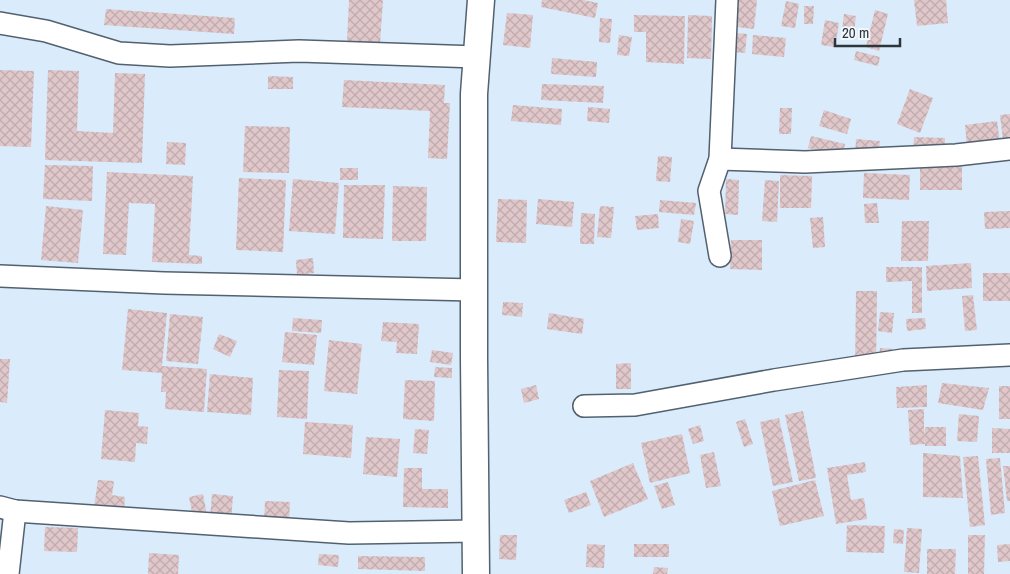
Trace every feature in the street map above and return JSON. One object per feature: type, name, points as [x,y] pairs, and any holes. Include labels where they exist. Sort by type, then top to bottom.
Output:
[{"type":"street","points":[[476,574],[474,94],[481,0]]},
{"type":"street","points":[[720,256],[709,191],[720,159],[727,0]]},
{"type":"street","points":[[0,23],[46,31],[119,53],[170,56],[300,51],[477,57]]},
{"type":"street","points":[[720,159],[806,162],[956,155],[1010,149]]},
{"type":"street","points":[[0,276],[164,283],[474,290]]},
{"type":"street","points":[[584,406],[635,405],[774,380],[903,360],[1010,355]]},
{"type":"street","points":[[8,574],[8,509],[349,533],[477,531]]},
{"type":"building","points":[[349,0],[383,0],[380,44],[347,42]]},
{"type":"building","points":[[542,0],[583,0],[598,3],[595,18],[541,7]]},
{"type":"building","points":[[731,0],[757,0],[754,29],[728,26]]},
{"type":"building","points":[[914,0],[946,0],[948,23],[917,26]]},
{"type":"building","points":[[786,1],[799,4],[795,28],[781,26]]},
{"type":"building","points":[[804,6],[814,6],[813,24],[804,24]]},
{"type":"building","points":[[106,9],[235,18],[234,34],[104,25]]},
{"type":"building","points":[[875,10],[888,14],[879,51],[866,47]]},
{"type":"building","points":[[507,13],[533,15],[530,48],[503,45]]},
{"type":"building","points":[[844,14],[856,16],[854,32],[842,30]]},
{"type":"building","points":[[634,15],[685,16],[684,64],[646,62],[646,32],[634,32]]},
{"type":"building","points":[[688,15],[712,16],[711,59],[687,58]]},
{"type":"building","points":[[600,18],[612,19],[610,43],[599,42]]},
{"type":"building","points":[[825,20],[839,23],[835,47],[821,45]]},
{"type":"building","points":[[735,33],[747,34],[745,53],[733,52]]},
{"type":"building","points":[[619,35],[632,37],[629,56],[617,55]]},
{"type":"building","points":[[753,35],[786,38],[784,57],[752,54]]},
{"type":"building","points":[[856,51],[880,57],[878,66],[854,60]]},
{"type":"building","points":[[552,58],[597,62],[596,77],[551,74]]},
{"type":"building","points":[[0,70],[34,71],[31,147],[0,146]]},
{"type":"building","points":[[48,70],[79,71],[77,131],[113,133],[115,73],[145,74],[142,163],[45,160]]},
{"type":"building","points":[[268,76],[293,77],[293,89],[268,89]]},
{"type":"building","points":[[344,80],[445,85],[444,103],[450,103],[447,159],[428,158],[430,111],[342,107]]},
{"type":"building","points":[[542,84],[604,86],[603,103],[541,100]]},
{"type":"building","points":[[910,89],[933,98],[920,133],[897,124]]},
{"type":"building","points":[[513,105],[562,109],[561,125],[511,121]]},
{"type":"building","points":[[588,107],[610,109],[609,123],[587,121]]},
{"type":"building","points":[[780,108],[792,108],[791,134],[779,134]]},
{"type":"building","points":[[824,110],[851,119],[847,134],[819,126]]},
{"type":"building","points":[[1010,114],[1010,139],[1003,140],[1000,115]]},
{"type":"building","points":[[997,121],[1000,142],[967,146],[965,125]]},
{"type":"building","points":[[245,126],[290,127],[289,173],[243,172]]},
{"type":"building","points":[[811,136],[845,144],[842,156],[808,148]]},
{"type":"building","points":[[914,137],[945,138],[945,159],[913,158]]},
{"type":"building","points":[[856,139],[880,141],[878,158],[855,157]]},
{"type":"building","points":[[167,142],[186,143],[185,165],[166,164]]},
{"type":"building","points":[[658,156],[672,157],[670,182],[656,181]]},
{"type":"building","points":[[920,164],[962,164],[962,190],[920,190]]},
{"type":"building","points":[[45,165],[93,166],[92,201],[43,199]]},
{"type":"building","points":[[340,168],[358,168],[358,180],[340,180]]},
{"type":"building","points":[[107,172],[193,176],[189,255],[202,256],[202,264],[152,262],[155,204],[129,203],[126,255],[103,254]]},
{"type":"building","points":[[864,173],[910,175],[909,200],[863,198]]},
{"type":"building","points":[[780,175],[812,176],[811,208],[780,208]]},
{"type":"building","points":[[239,178],[286,180],[283,252],[236,250]]},
{"type":"building","points":[[293,179],[339,183],[335,234],[289,231]]},
{"type":"building","points":[[726,179],[739,180],[738,215],[725,214]]},
{"type":"building","points":[[765,180],[779,181],[777,222],[762,221]]},
{"type":"building","points":[[344,185],[385,185],[383,239],[343,238]]},
{"type":"building","points":[[393,186],[427,187],[426,241],[392,241]]},
{"type":"building","points":[[498,199],[527,200],[526,243],[496,242]]},
{"type":"building","points":[[538,199],[574,202],[572,227],[536,224]]},
{"type":"building","points":[[660,200],[696,203],[694,215],[659,212]]},
{"type":"building","points":[[877,203],[879,223],[865,223],[864,204]]},
{"type":"building","points":[[46,206],[83,210],[78,263],[41,260]]},
{"type":"building","points":[[600,206],[614,207],[611,238],[597,237]]},
{"type":"building","points":[[1010,211],[1010,228],[985,229],[984,212]]},
{"type":"building","points":[[581,213],[595,214],[594,244],[580,244]]},
{"type":"building","points":[[658,214],[659,228],[637,230],[635,216]]},
{"type":"building","points":[[823,217],[825,247],[813,248],[810,218]]},
{"type":"building","points":[[681,219],[694,221],[690,244],[678,242]]},
{"type":"building","points":[[902,221],[929,221],[928,261],[901,261]]},
{"type":"building","points":[[731,240],[762,240],[762,270],[730,269]]},
{"type":"building","points":[[313,258],[314,273],[297,275],[296,260]]},
{"type":"building","points":[[971,263],[972,288],[927,291],[926,266]]},
{"type":"building","points":[[886,267],[922,267],[922,313],[912,313],[912,281],[886,282]]},
{"type":"building","points":[[983,273],[1010,273],[1010,301],[983,301]]},
{"type":"building","points":[[856,291],[877,291],[876,367],[855,367]]},
{"type":"building","points":[[973,295],[977,330],[965,331],[962,296]]},
{"type":"building","points":[[503,302],[523,303],[522,317],[502,315]]},
{"type":"building","points":[[128,309],[167,313],[162,366],[207,369],[204,412],[165,409],[166,392],[161,392],[162,373],[122,370]]},
{"type":"building","points":[[880,312],[894,313],[892,333],[878,331]]},
{"type":"building","points":[[549,313],[584,319],[582,334],[547,329]]},
{"type":"building","points":[[170,314],[203,317],[198,364],[166,361]]},
{"type":"building","points":[[293,318],[322,320],[321,333],[292,331]]},
{"type":"building","points":[[925,318],[926,329],[907,331],[906,319]]},
{"type":"building","points":[[383,322],[419,324],[417,354],[396,353],[397,342],[381,341]]},
{"type":"building","points":[[285,332],[317,335],[314,365],[282,362]]},
{"type":"building","points":[[219,334],[237,341],[230,357],[213,349]]},
{"type":"building","points":[[329,340],[362,344],[357,394],[324,391]]},
{"type":"building","points":[[880,348],[893,349],[892,364],[879,363]]},
{"type":"building","points":[[432,350],[453,353],[451,365],[430,362]]},
{"type":"building","points":[[0,359],[10,359],[7,403],[0,402]]},
{"type":"building","points":[[631,363],[631,389],[616,389],[616,364]]},
{"type":"building","points":[[435,367],[452,368],[452,378],[434,377]]},
{"type":"building","points":[[279,370],[309,371],[307,419],[277,417]]},
{"type":"building","points":[[210,374],[253,378],[251,415],[207,412]]},
{"type":"building","points":[[405,380],[435,381],[434,421],[403,419]]},
{"type":"building","points":[[942,383],[989,388],[983,410],[938,403]]},
{"type":"building","points":[[536,385],[539,399],[524,403],[521,389]]},
{"type":"building","points":[[927,385],[927,407],[897,408],[896,387]]},
{"type":"building","points":[[999,386],[1010,386],[1010,419],[999,419]]},
{"type":"building","points":[[924,409],[924,437],[925,427],[946,427],[946,446],[910,445],[908,410]]},
{"type":"building","points":[[105,410],[139,413],[138,426],[148,427],[147,444],[136,443],[135,462],[101,459]]},
{"type":"building","points":[[803,411],[816,478],[799,481],[785,415]]},
{"type":"building","points":[[959,414],[979,416],[977,442],[957,441]]},
{"type":"building","points":[[779,418],[793,482],[773,486],[760,422]]},
{"type":"building","points":[[745,419],[753,444],[744,447],[736,422]]},
{"type":"building","points":[[305,422],[353,425],[351,458],[303,454]]},
{"type":"building","points":[[700,425],[704,441],[693,444],[688,429]]},
{"type":"building","points":[[992,428],[1010,429],[1010,453],[992,453]]},
{"type":"building","points":[[415,429],[429,430],[427,454],[413,453]]},
{"type":"building","points":[[682,434],[690,473],[650,483],[641,443]]},
{"type":"building","points":[[366,437],[400,439],[397,477],[363,474]]},
{"type":"building","points":[[714,452],[721,486],[706,488],[700,455]]},
{"type":"building","points":[[923,453],[960,456],[963,498],[923,497]]},
{"type":"building","points":[[978,456],[985,525],[970,527],[963,457]]},
{"type":"building","points":[[1000,458],[1005,513],[991,515],[986,459]]},
{"type":"building","points":[[865,462],[866,472],[847,475],[851,500],[864,498],[867,519],[836,524],[827,468]]},
{"type":"building","points":[[633,463],[648,499],[604,517],[590,481]]},
{"type":"building","points":[[1003,466],[1010,466],[1010,501],[1007,501]]},
{"type":"building","points":[[404,468],[422,468],[422,489],[448,489],[448,508],[403,507]]},
{"type":"building","points":[[98,480],[114,481],[112,495],[125,497],[124,510],[94,507]]},
{"type":"building","points":[[815,480],[824,516],[780,526],[772,491]]},
{"type":"building","points":[[668,482],[675,505],[662,509],[654,486]]},
{"type":"building","points":[[586,492],[591,505],[569,513],[564,500]]},
{"type":"building","points":[[203,494],[207,515],[193,517],[189,497]]},
{"type":"building","points":[[212,494],[233,496],[231,520],[210,518]]},
{"type":"building","points":[[265,501],[290,502],[289,523],[264,522]]},
{"type":"building","points":[[847,525],[885,526],[884,553],[846,552]]},
{"type":"building","points":[[45,527],[78,528],[77,552],[44,551]]},
{"type":"building","points":[[907,528],[922,529],[919,573],[904,572]]},
{"type":"building","points":[[894,529],[904,530],[903,544],[893,543]]},
{"type":"building","points":[[500,535],[517,535],[516,560],[499,559]]},
{"type":"building","points":[[968,535],[985,535],[984,574],[968,574]]},
{"type":"building","points":[[587,544],[605,545],[604,568],[586,567]]},
{"type":"building","points":[[634,544],[669,544],[669,557],[634,557]]},
{"type":"building","points":[[1010,544],[1010,561],[998,562],[997,545]]},
{"type":"building","points":[[927,549],[956,549],[955,574],[927,574]]},
{"type":"building","points":[[149,553],[179,555],[178,574],[148,574]]},
{"type":"building","points":[[319,554],[339,555],[338,567],[318,565]]},
{"type":"building","points":[[358,556],[425,557],[425,571],[358,569]]},
{"type":"building","points":[[654,567],[668,568],[667,574],[653,574]]}]
